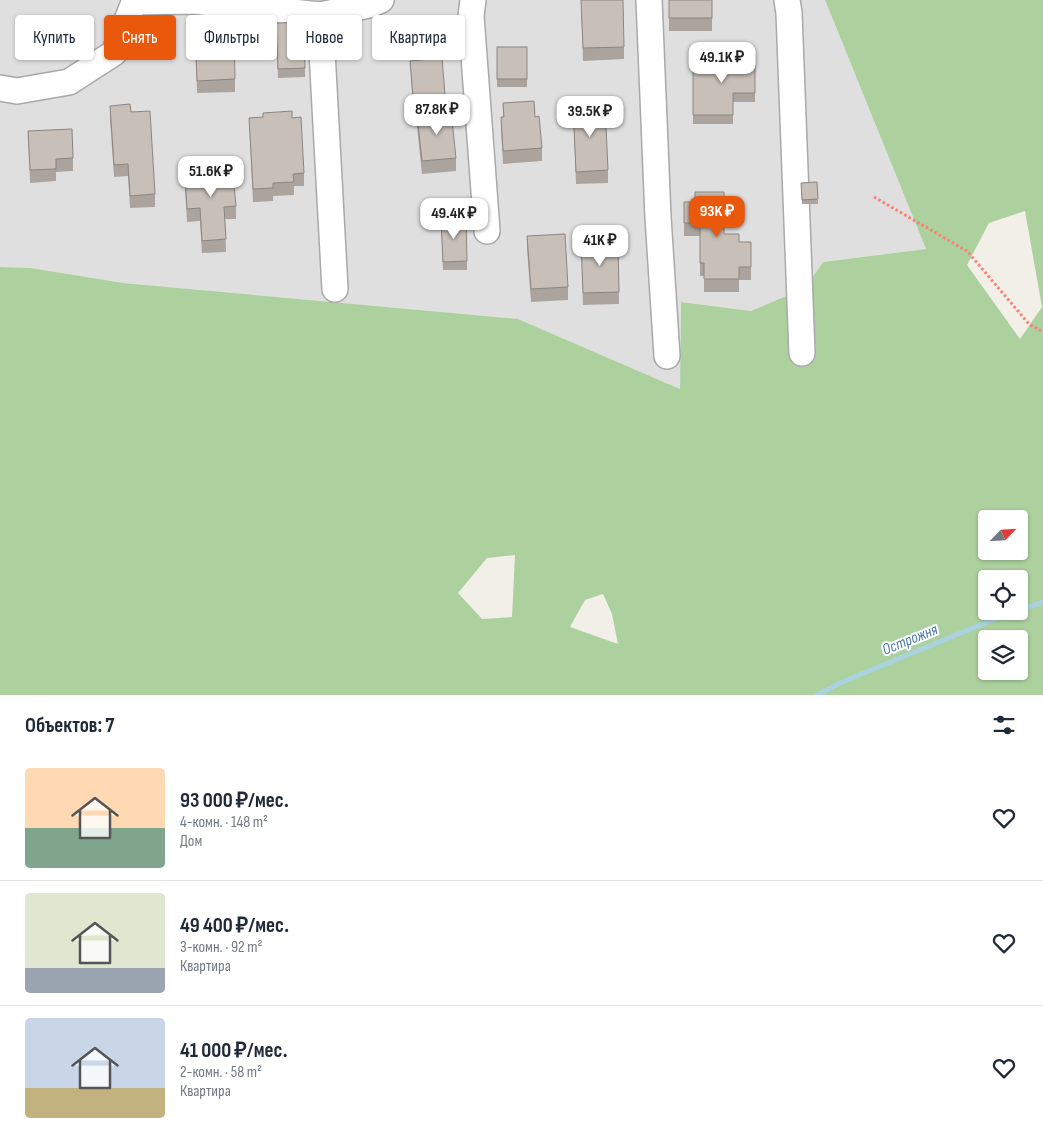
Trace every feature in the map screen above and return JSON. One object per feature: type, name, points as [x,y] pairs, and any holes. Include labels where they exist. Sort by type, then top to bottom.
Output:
[{"type":"street","points":[[0,88],[17,91],[69,82],[114,53],[136,1],[193,0],[320,15],[369,5],[381,0]]},
{"type":"street","points":[[472,0],[471,16],[487,231]]},
{"type":"street","points":[[649,0],[658,217],[667,356]]},
{"type":"street","points":[[787,0],[802,353]]},
{"type":"street","points":[[322,60],[335,289]]},
{"type":"path","points":[[874,197],[968,251],[1028,324],[1043,332]]},
{"type":"shaded area","points":[[0,0],[825,0],[926,249],[823,262],[805,288],[751,311],[681,302],[680,389],[518,319],[123,283],[31,268],[0,267]]},
{"type":"green space","points":[[825,0],[1043,0],[1043,695],[0,695],[0,267],[31,268],[123,283],[518,319],[680,389],[681,302],[751,311],[805,288],[823,262],[926,249]],"holes":[[[1025,211],[1042,307],[1020,339],[967,265],[989,223]],[[515,555],[512,617],[482,619],[458,593],[487,558]],[[603,594],[612,614],[618,644],[570,627],[585,600]]]},
{"type":"building","points":[[581,0],[623,0],[624,47],[583,48]]},
{"type":"building","points":[[669,0],[712,0],[712,18],[669,18]]},
{"type":"building","points":[[277,23],[287,23],[287,60],[305,60],[305,68],[278,69]]},
{"type":"building","points":[[497,47],[527,47],[527,79],[497,79]]},
{"type":"building","points":[[726,54],[755,54],[755,93],[733,93],[733,115],[693,115],[693,64],[726,64]]},
{"type":"building","points":[[196,60],[235,60],[235,79],[197,81]]},
{"type":"building","points":[[442,60],[445,95],[413,97],[410,61]]},
{"type":"building","points":[[534,101],[535,117],[539,116],[542,148],[503,151],[501,117],[504,117],[503,103]]},
{"type":"building","points":[[130,104],[131,112],[150,111],[155,194],[130,196],[128,164],[114,165],[110,106]]},
{"type":"building","points":[[605,104],[608,170],[576,172],[573,106]]},
{"type":"building","points":[[292,111],[292,118],[301,117],[304,173],[293,174],[294,182],[273,183],[273,188],[253,189],[249,118],[263,117],[263,113]]},
{"type":"building","points":[[451,111],[456,158],[422,161],[417,114]]},
{"type":"building","points":[[72,129],[73,158],[56,159],[56,169],[30,170],[28,131]]},
{"type":"building","points":[[221,160],[222,175],[233,174],[236,206],[224,207],[226,239],[202,241],[200,208],[187,209],[185,177],[197,176],[196,162]]},
{"type":"building","points":[[817,182],[818,199],[802,200],[801,183]]},
{"type":"building","points":[[695,192],[724,192],[724,234],[739,234],[739,242],[751,242],[751,267],[739,267],[739,279],[704,279],[704,263],[700,263],[700,223],[684,223],[684,202],[695,202]]},
{"type":"building","points":[[466,218],[467,261],[443,262],[441,219]]},
{"type":"building","points":[[565,234],[568,287],[531,289],[527,236]]},
{"type":"building","points":[[618,241],[619,292],[583,293],[581,242]]},
{"type":"waterway","name":"Острожня","points":[[1028,607],[1043,602]]},
{"type":"waterway","name":"Острожня","points":[[817,695],[842,682],[992,620]]}]
